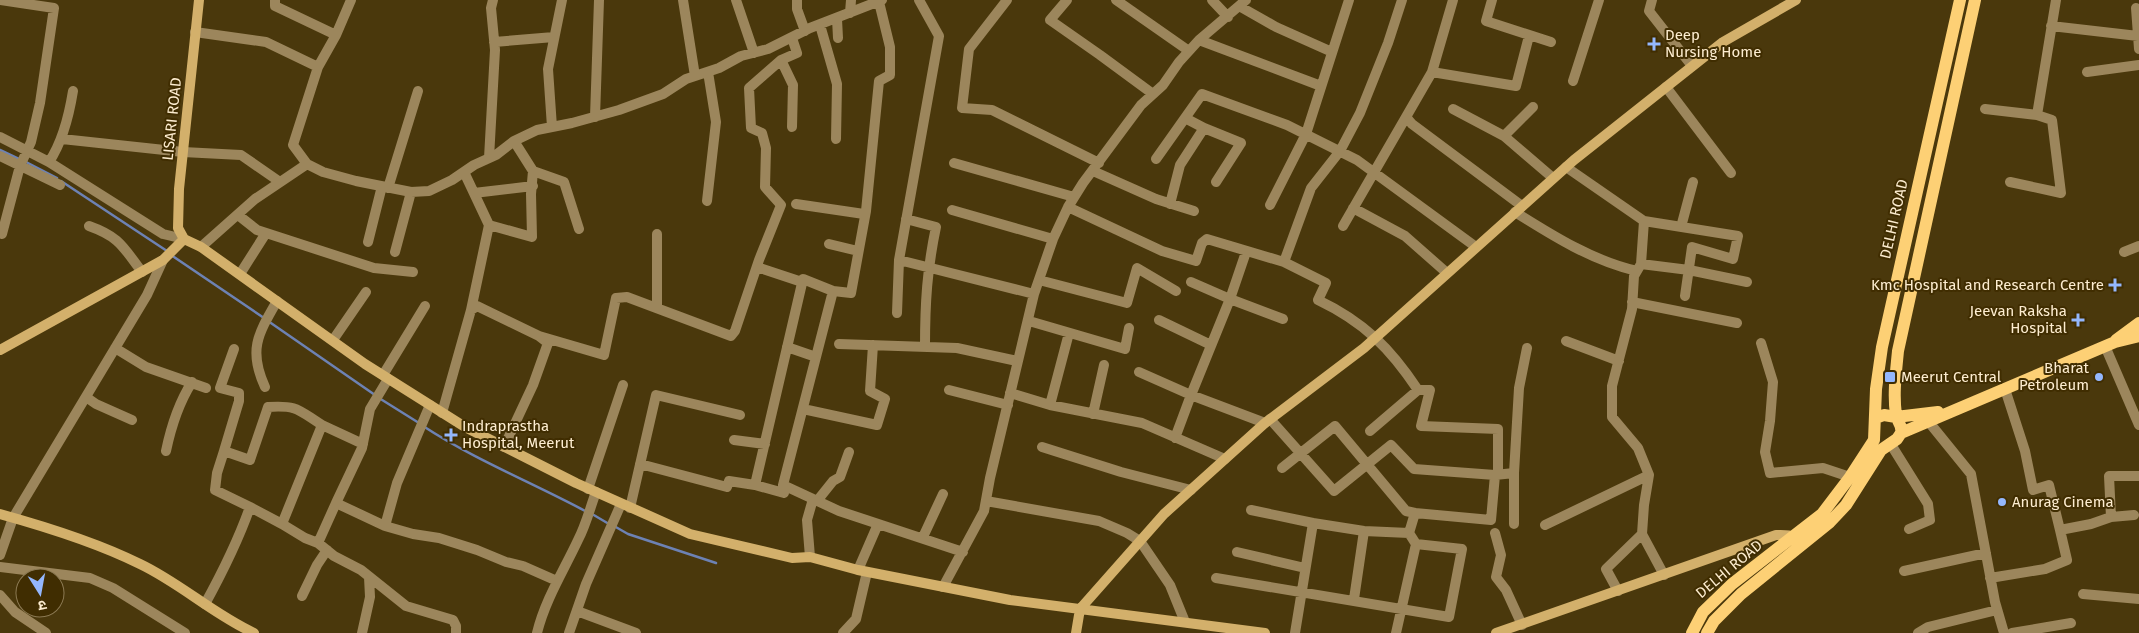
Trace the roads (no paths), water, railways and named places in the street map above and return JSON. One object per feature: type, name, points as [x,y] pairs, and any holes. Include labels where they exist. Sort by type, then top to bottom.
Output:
[{"type":"main road","name":"LISARI ROAD","points":[[184,239],[178,228],[179,189],[199,0]]},
{"type":"main road","points":[[1076,633],[1080,609],[1164,514],[1268,421],[1376,336],[1553,178],[1692,66],[1724,42],[1796,0]]},
{"type":"main road","name":"DELHI ROAD","points":[[1798,541],[1822,514],[1850,477],[1874,440],[1876,389],[1882,346],[1960,0]]},
{"type":"main road","points":[[1901,433],[1900,422],[1896,417],[1895,386],[1898,351],[1975,0]]},
{"type":"main road","points":[[1954,23],[1969,26]]},
{"type":"main road","points":[[0,350],[142,272],[168,256],[184,239],[201,247],[386,377],[464,427],[592,490],[690,534],[792,558],[810,557],[862,571],[1010,600],[1265,633]]},
{"type":"main road","points":[[2110,344],[2139,323]]},
{"type":"main road","points":[[1876,418],[1884,415],[1896,417],[1953,410],[2110,344],[2139,336]]},
{"type":"main road","name":"DELHI ROAD","points":[[1692,633],[1703,612],[1732,584],[1830,522],[1846,505],[1885,447],[1897,439],[1901,433],[1953,410]]},
{"type":"main road","points":[[0,514],[100,546],[141,564],[254,633]]},
{"type":"main road","points":[[1496,633],[1776,535],[1798,541]]},
{"type":"main road","points":[[1759,541],[1779,555]]},
{"type":"main road","name":"DELHI ROAD","points":[[1707,633],[1714,621],[1779,555]]},
{"type":"street","points":[[0,0],[51,4],[54,8],[40,103],[28,150],[20,166],[2,234]]},
{"type":"street","points":[[275,0],[275,6],[336,35]]},
{"type":"street","points":[[351,0],[336,35],[318,67],[293,145],[307,164],[338,177],[411,192],[429,191],[452,180],[514,141],[537,130],[620,110],[663,94],[686,79],[708,72],[741,56],[768,49],[805,31],[880,1],[890,47],[890,75],[879,81],[874,142],[851,293],[833,291],[803,279],[802,282],[757,267]]},
{"type":"street","points":[[489,158],[494,42],[491,8],[493,0]]},
{"type":"street","points":[[552,127],[548,69],[562,0]]},
{"type":"street","points":[[595,117],[599,0]]},
{"type":"street","points":[[683,0],[695,76]]},
{"type":"street","points":[[736,0],[754,53]]},
{"type":"street","points":[[796,0],[797,9],[805,31]]},
{"type":"street","points":[[850,14],[851,0]]},
{"type":"street","points":[[897,313],[899,260],[939,36],[919,0]]},
{"type":"street","points":[[1007,0],[969,49],[962,108],[992,110],[1096,167],[1170,204],[1194,211]]},
{"type":"street","points":[[1067,0],[1050,20],[1153,94]]},
{"type":"street","points":[[1116,0],[1189,51]]},
{"type":"street","points":[[1212,0],[1228,16]]},
{"type":"street","points":[[1270,205],[1306,134],[1349,0]]},
{"type":"street","points":[[1284,262],[1311,188],[1340,151],[1360,114],[1388,43],[1401,0]]},
{"type":"street","points":[[1343,226],[1432,72],[1453,0]]},
{"type":"street","points":[[1492,0],[1486,21],[1551,42]]},
{"type":"street","points":[[1573,81],[1599,0]]},
{"type":"street","points":[[1652,0],[1650,11],[1692,66]]},
{"type":"street","points":[[2037,115],[2056,0]]},
{"type":"street","points":[[943,587],[984,511],[1017,361],[1029,322],[1034,294],[1054,239],[1074,197],[1141,105],[1163,85],[1199,40],[1243,3],[1276,26],[1332,52]]},
{"type":"street","points":[[2137,6],[2139,49]]},
{"type":"street","points":[[837,19],[838,38]]},
{"type":"street","points":[[820,25],[837,84],[836,139]]},
{"type":"street","points":[[2051,26],[2138,36]]},
{"type":"street","points":[[195,32],[266,42],[318,67]]},
{"type":"street","points":[[1432,72],[1516,86],[1529,36]]},
{"type":"street","points":[[494,42],[554,37]]},
{"type":"street","points":[[471,310],[477,306],[540,336],[604,355],[616,298],[627,297],[731,336],[735,331],[781,206],[765,187],[766,148],[762,132],[752,128],[749,88],[781,60],[797,53],[792,38]]},
{"type":"street","points":[[1199,40],[1321,86]]},
{"type":"street","points":[[781,60],[793,85],[792,127]]},
{"type":"street","points":[[2087,72],[2139,65]]},
{"type":"street","points":[[707,201],[716,122],[708,72]]},
{"type":"street","points":[[1666,87],[1731,173]]},
{"type":"street","points":[[49,162],[55,153],[56,146],[62,139],[73,91]]},
{"type":"street","points":[[368,242],[418,91]]},
{"type":"street","points":[[1156,159],[1202,94],[1287,125],[1357,160],[1476,247]]},
{"type":"street","points":[[1504,136],[1533,107]]},
{"type":"street","points":[[1453,109],[1504,136],[1553,178]]},
{"type":"street","points":[[1984,109],[2037,115],[2052,120],[2061,193],[2010,182]]},
{"type":"street","points":[[1406,117],[1412,124],[1556,238],[1613,265],[1689,270],[1748,282]]},
{"type":"street","points":[[1185,118],[1241,143],[1216,182]]},
{"type":"street","points":[[1170,204],[1180,164],[1204,128]]},
{"type":"street","points":[[0,137],[49,162],[163,234],[184,239]]},
{"type":"street","points":[[62,139],[183,152],[241,155],[280,182]]},
{"type":"street","points":[[489,225],[532,237],[533,172],[514,141]]},
{"type":"street","points":[[0,156],[60,184]]},
{"type":"street","points":[[954,163],[1074,197]]},
{"type":"street","points":[[201,247],[255,199],[307,164]]},
{"type":"street","points":[[1566,167],[1644,221],[1738,236],[1733,259],[1692,247],[1685,296]]},
{"type":"street","points":[[442,413],[471,310],[489,225],[464,172]]},
{"type":"street","points":[[533,172],[564,182],[579,229]]},
{"type":"street","points":[[1681,227],[1693,182]]},
{"type":"street","points":[[474,194],[532,186]]},
{"type":"street","points":[[395,252],[411,192]]},
{"type":"street","points":[[796,204],[864,214]]},
{"type":"street","points":[[1068,207],[1162,251],[1196,261],[1202,244],[1207,239],[1284,262],[1326,283],[1318,300],[1331,306],[1376,336],[1402,366],[1418,390]]},
{"type":"street","points":[[1353,208],[1405,236],[1447,273]]},
{"type":"street","points":[[952,210],[1054,239]]},
{"type":"street","points":[[238,215],[257,230],[266,233],[374,268],[413,272]]},
{"type":"street","points":[[906,219],[936,227],[928,268],[924,303],[925,347]]},
{"type":"street","points":[[1644,221],[1639,268],[1634,276],[1632,302],[1612,386],[1612,417],[1638,448],[1649,475],[1642,534],[1664,575]]},
{"type":"street","points":[[89,226],[102,231],[122,244],[142,272]]},
{"type":"street","points":[[240,274],[266,233]]},
{"type":"street","points":[[656,308],[657,234]]},
{"type":"street","points":[[829,244],[858,251]]},
{"type":"street","points":[[2124,252],[2139,246]]},
{"type":"street","points":[[1175,438],[1230,299],[1246,252]]},
{"type":"street","points":[[0,556],[14,518],[147,295],[168,256]]},
{"type":"street","points":[[899,260],[1034,294]]},
{"type":"street","points":[[1039,280],[1127,303],[1137,268],[1176,291]]},
{"type":"street","points":[[755,484],[802,282]]},
{"type":"street","points":[[1191,282],[1230,299],[1283,318]]},
{"type":"street","points":[[640,464],[726,487],[729,481],[755,484],[784,493],[784,485],[833,291]]},
{"type":"street","points":[[333,340],[366,292]]},
{"type":"street","points":[[265,387],[255,355],[262,326],[277,301]]},
{"type":"street","points":[[1632,302],[1736,323]]},
{"type":"street","points":[[318,543],[350,477],[363,444],[370,409],[426,306]]},
{"type":"street","points":[[1159,320],[1211,346]]},
{"type":"street","points":[[1029,322],[1125,349],[1129,328]]},
{"type":"street","points":[[1050,405],[1069,333]]},
{"type":"street","points":[[504,447],[533,385],[548,343],[540,336]]},
{"type":"street","points":[[1566,340],[1619,361]]},
{"type":"street","points":[[1761,343],[1773,382],[1765,452],[1770,473],[1823,468],[1850,477]]},
{"type":"street","points":[[839,344],[957,348],[1017,361]]},
{"type":"street","points":[[2110,344],[2139,425]]},
{"type":"street","points":[[803,408],[877,425],[885,399],[870,391],[873,346]]},
{"type":"street","points":[[787,347],[816,358]]},
{"type":"street","points":[[115,348],[146,367],[206,388]]},
{"type":"street","points":[[1514,524],[1514,473],[1519,388],[1527,348]]},
{"type":"street","points":[[234,349],[220,388],[239,393],[239,402],[217,473],[215,490],[282,524],[305,538],[318,543],[361,570],[406,606],[453,620],[456,626],[456,633]]},
{"type":"street","points":[[1093,414],[1104,365]]},
{"type":"street","points":[[1139,372],[1191,395],[1268,421],[1300,452],[1334,491],[1391,445],[1414,469],[1496,475],[1514,473]]},
{"type":"street","points":[[166,451],[171,426],[184,394],[192,382]]},
{"type":"street","points":[[537,633],[540,621],[557,581],[579,538],[623,385]]},
{"type":"street","points":[[1990,578],[2045,569],[2067,560],[2049,485],[2033,490],[2025,451],[2005,389]]},
{"type":"street","points":[[949,390],[1008,405]]},
{"type":"street","points":[[1282,468],[1335,426],[1406,512],[1491,520],[1496,475],[1498,429],[1421,426],[1430,390],[1418,390],[1370,431]]},
{"type":"street","points":[[1010,393],[1050,405],[1142,423],[1225,459]]},
{"type":"street","points":[[569,633],[586,584],[626,506],[640,464],[656,395],[740,415]]},
{"type":"street","points":[[86,397],[96,404],[132,420]]},
{"type":"street","points":[[385,526],[397,483],[430,405]]},
{"type":"street","points":[[224,451],[250,460],[268,407],[283,406],[300,409],[322,426],[363,444]]},
{"type":"street","points":[[1928,421],[1970,474],[1990,578],[2004,633]]},
{"type":"street","points":[[282,524],[322,426]]},
{"type":"street","points":[[734,440],[764,444]]},
{"type":"street","points":[[1042,447],[1191,490]]},
{"type":"street","points":[[1885,447],[1928,504],[1930,520],[1909,529]]},
{"type":"street","points":[[810,557],[807,520],[815,500],[833,481],[840,477],[849,452]]},
{"type":"street","points":[[1545,526],[1649,475]]},
{"type":"street","points":[[2111,517],[2109,476],[2139,476]]},
{"type":"street","points":[[784,485],[839,511],[963,552]]},
{"type":"street","points":[[922,537],[943,494]]},
{"type":"street","points":[[986,501],[1099,521],[1128,533],[1140,541],[1170,585],[1185,622]]},
{"type":"street","points":[[336,503],[385,526],[413,534],[439,538],[506,562],[523,566],[557,581]]},
{"type":"street","points":[[205,604],[222,575],[250,507]]},
{"type":"street","points":[[1251,510],[1364,531],[1409,533]]},
{"type":"street","points":[[1396,633],[1416,544],[1409,533],[1415,513]]},
{"type":"street","points":[[2060,530],[2091,524],[2111,517],[2134,515]]},
{"type":"street","points":[[1295,633],[1304,568],[1313,523]]},
{"type":"street","points":[[854,633],[862,571],[878,524]]},
{"type":"street","points":[[1354,599],[1364,531]]},
{"type":"street","points":[[1495,533],[1501,556],[1496,577],[1506,590],[1522,624]]},
{"type":"street","points":[[1618,591],[1606,570],[1642,534]]},
{"type":"street","points":[[1216,578],[1354,599],[1449,617],[1462,549],[1416,544]]},
{"type":"street","points":[[302,596],[317,565],[327,550]]},
{"type":"street","points":[[1238,552],[1304,568]]},
{"type":"street","points":[[1904,571],[1986,553]]},
{"type":"street","points":[[0,567],[90,578],[113,588],[185,633]]},
{"type":"street","points":[[362,633],[370,597],[369,577]]},
{"type":"street","points":[[2083,594],[2139,599]]},
{"type":"street","points":[[0,595],[15,612],[44,632]]},
{"type":"street","points":[[1918,633],[1928,627],[1940,628],[1997,610]]},
{"type":"street","points":[[577,611],[636,633]]},
{"type":"street","points":[[843,633],[856,619]]},
{"type":"street","points":[[2012,633],[2071,623]]},
{"type":"waterway","points":[[0,150],[21,160]]},
{"type":"waterway","points":[[26,162],[57,178]]},
{"type":"waterway","points":[[61,181],[167,251]]},
{"type":"waterway","points":[[171,255],[264,318]]},
{"type":"waterway","points":[[268,321],[375,395]]},
{"type":"waterway","points":[[379,398],[419,423]]},
{"type":"waterway","points":[[423,426],[484,461],[587,512]]},
{"type":"waterway","points":[[592,514],[609,524]]},
{"type":"waterway","points":[[614,526],[628,534],[716,563]]},
{"type":"place","name":"Deep Nursing Home","points":[[1654,44]]},
{"type":"place","name":"Kmc Hospital and Research Centre","points":[[2115,285]]},
{"type":"place","name":"Jeevan Raksha Hospital","points":[[2078,320]]},
{"type":"place","name":"Meerut Central","points":[[1890,377]]},
{"type":"place","name":"Bharat Petroleum","points":[[2099,377]]},
{"type":"place","name":"Indraprastha Hospital, Meerut","points":[[451,435]]},
{"type":"place","name":"Anurag Cinema","points":[[2002,502]]}]
